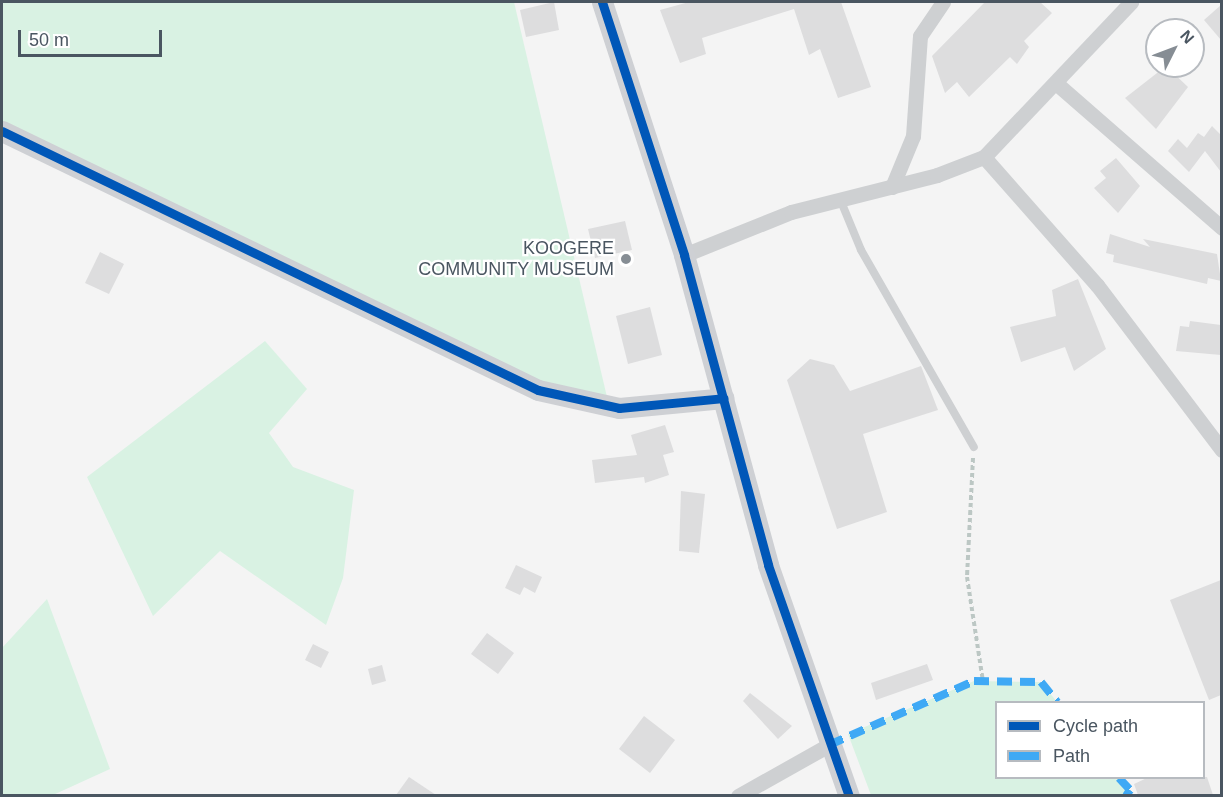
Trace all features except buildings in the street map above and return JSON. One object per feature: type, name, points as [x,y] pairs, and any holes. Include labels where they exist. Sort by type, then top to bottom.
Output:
[{"type":"street","points":[[603,2],[684,255],[768,564],[829,745],[849,795]]},
{"type":"street","points":[[892,187],[913,136],[920,36],[943,2]]},
{"type":"street","points":[[684,255],[840,198],[892,187],[984,157],[1057,84],[1131,2]]},
{"type":"street","points":[[1057,84],[1221,228]]},
{"type":"street","points":[[2,131],[538,390],[582,404],[619,408],[724,398]]},
{"type":"street","points":[[984,157],[1097,285],[1221,450]]},
{"type":"street","points":[[738,795],[829,745]]},
{"type":"lane","points":[[840,198],[861,250],[974,447]]},
{"type":"path","points":[[974,447],[967,577],[983,681]]},
{"type":"green space","points":[[2,2],[514,2],[607,397],[579,400],[2,127]]},
{"type":"green space","points":[[265,341],[307,389],[269,433],[293,467],[354,490],[343,578],[326,625],[220,551],[153,616],[87,477]]},
{"type":"green space","points":[[47,599],[110,769],[53,795],[2,795],[2,648]]},
{"type":"green space","points":[[974,681],[1041,682],[1056,701],[995,701],[995,779],[1120,779],[1130,790],[1126,796],[871,795],[848,734]]},
{"type":"marked path","points":[[829,745],[974,681],[1041,682],[1056,701]]},
{"type":"marked path","points":[[1120,779],[1130,790],[1126,796]]},
{"type":"cycle path","points":[[602,2],[684,255],[768,565],[849,796]]},
{"type":"cycle path","points":[[2,131],[538,390],[619,408],[724,398]]},
{"type":"place","name":"KOOGERE COMMUNITY MUSEUM","points":[[626,259]]}]
